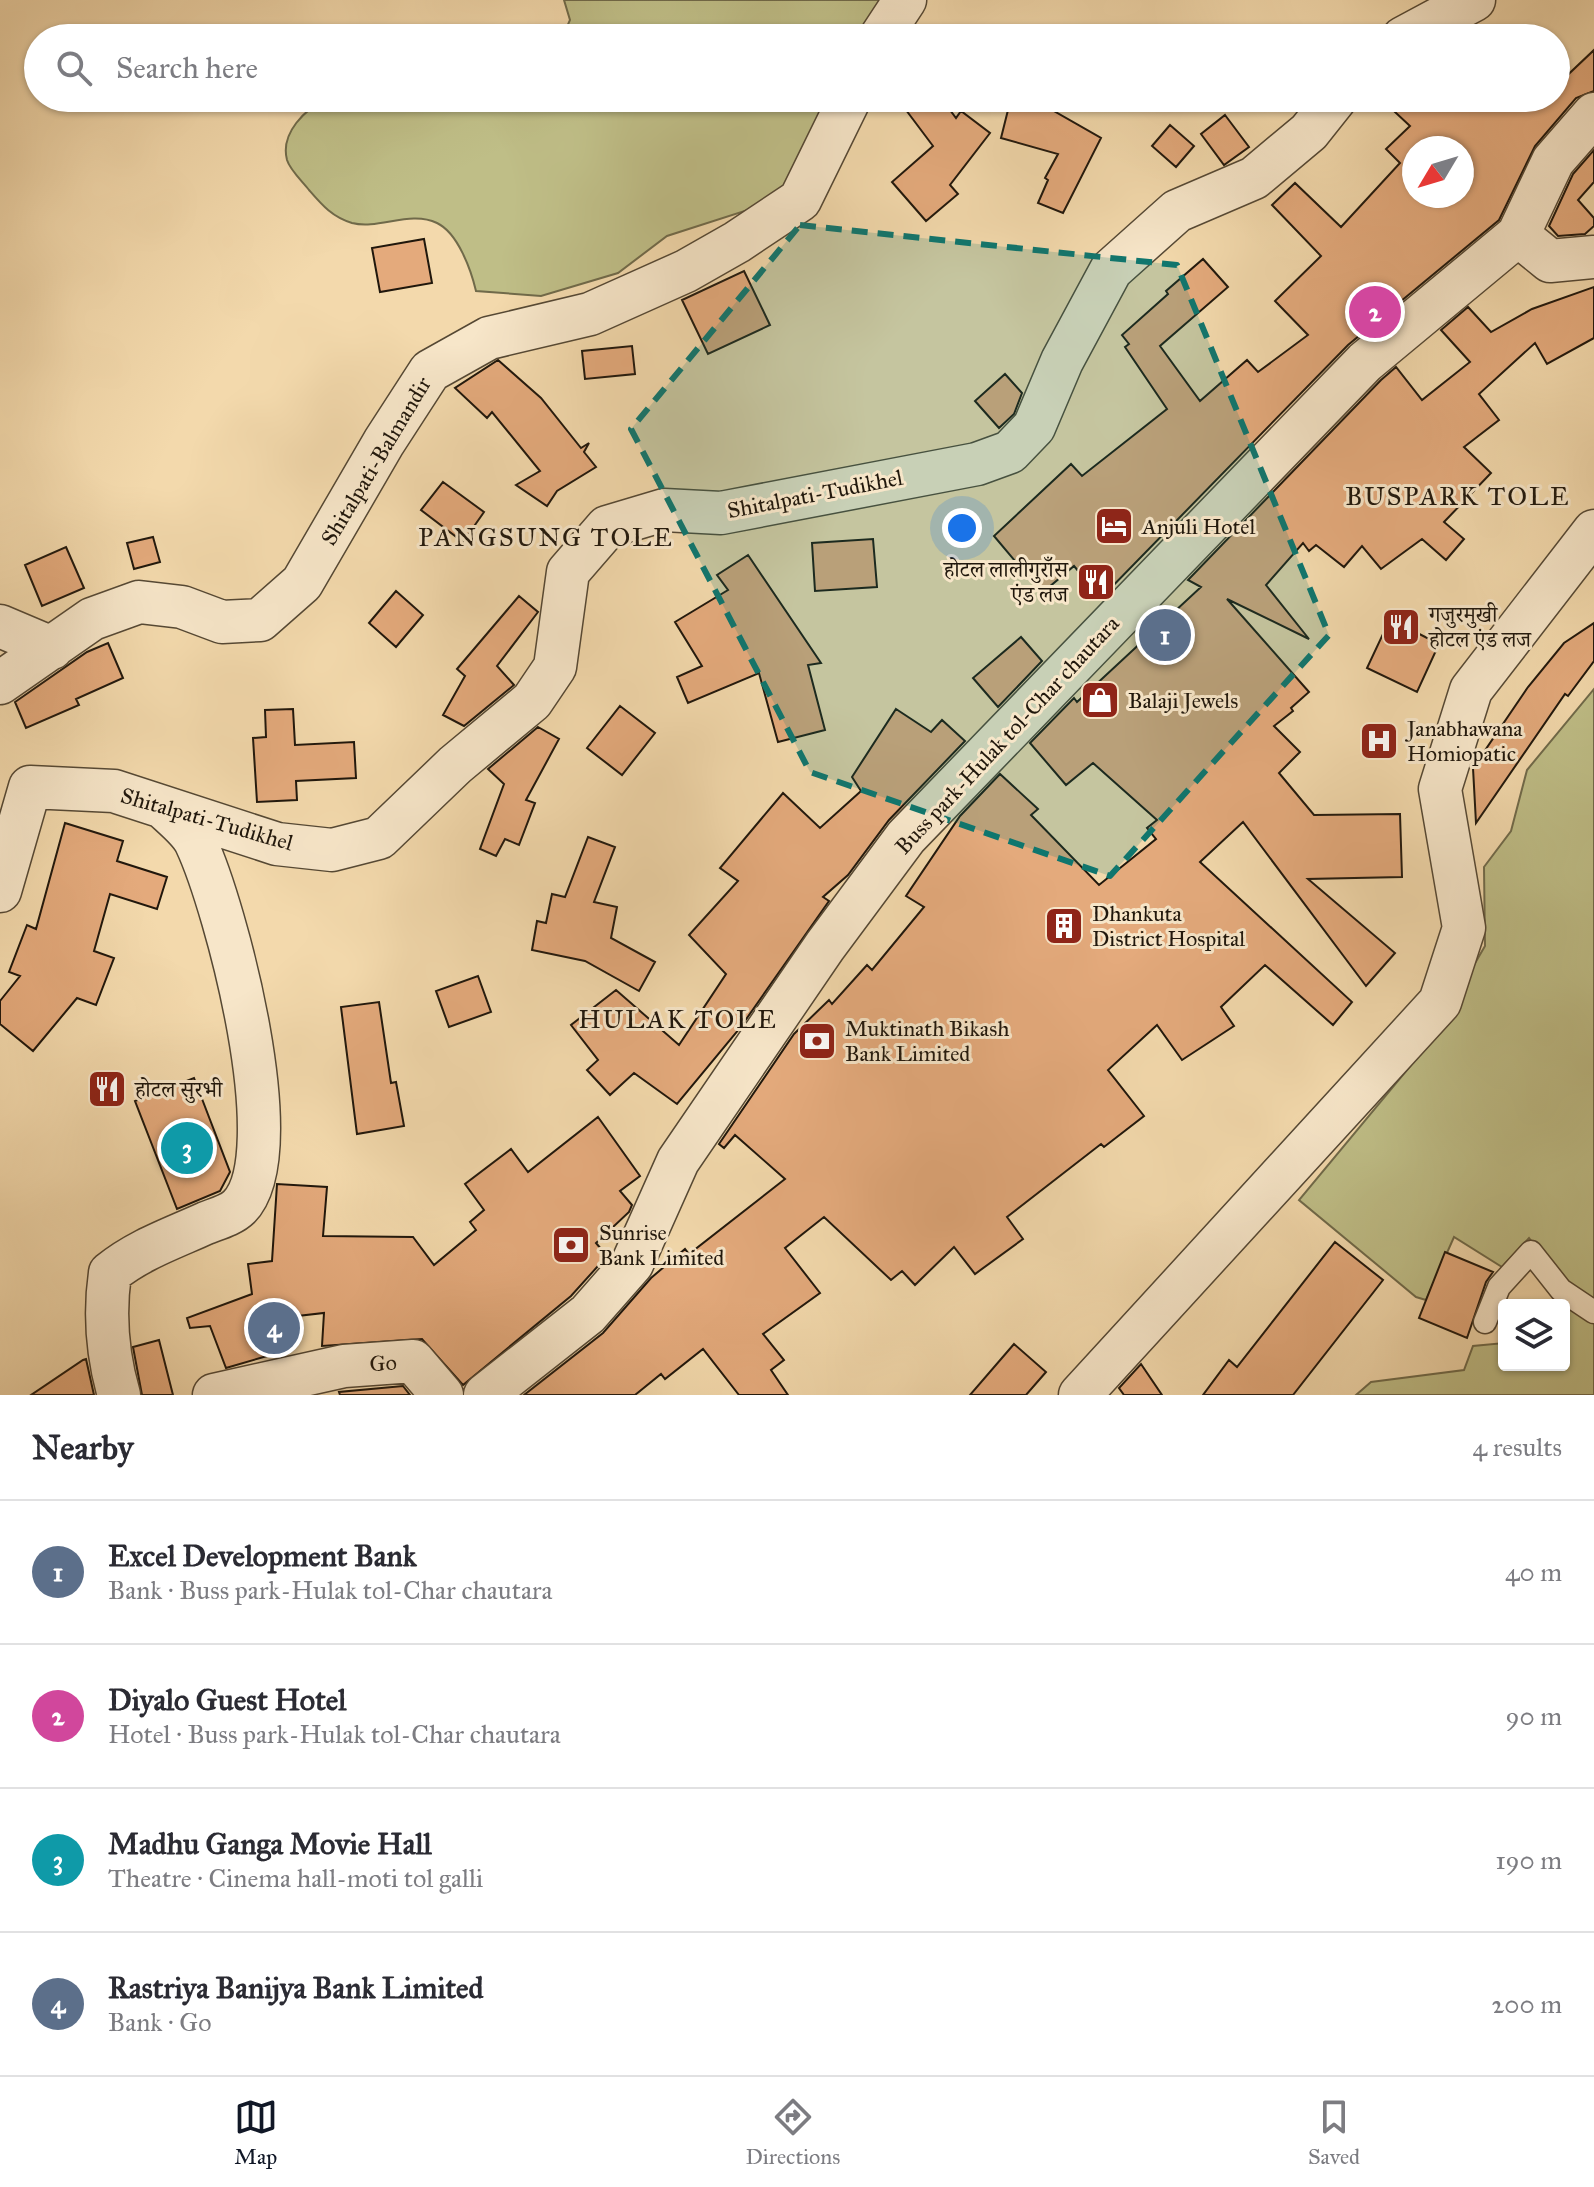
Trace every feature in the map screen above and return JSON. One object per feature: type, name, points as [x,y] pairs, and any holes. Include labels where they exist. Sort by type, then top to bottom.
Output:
[{"type":"street","points":[[889,24],[905,0]]},
{"type":"street","points":[[1429,24],[1474,0]]},
{"type":"street","name":"Shitalpati-Balmandir","points":[[0,683],[92,619],[139,602],[182,607],[222,622],[260,620],[302,583],[384,442],[430,371],[489,338],[590,314],[686,271],[737,242],[800,200],[843,112]]},
{"type":"street","name":"Shitalpati-Tudikhel","points":[[0,891],[15,780],[114,791],[277,844],[332,850],[379,838],[455,765],[532,701],[555,667],[568,572],[607,527],[664,510],[721,513],[977,464],[1010,452],[1034,427],[1062,361],[1111,270],[1177,211],[1254,178],[1309,132],[1325,112]]},
{"type":"street","points":[[1594,114],[1553,161],[1518,235],[1550,261],[1594,257]]},
{"type":"street","name":"Buss park-Hulak tol-Char chautara","points":[[485,1395],[588,1314],[632,1264],[678,1161],[825,946],[906,837],[1365,362],[1518,235]]},
{"type":"street","points":[[1080,1395],[1440,1002],[1464,928],[1440,789],[1471,690],[1594,531]]},
{"type":"street","points":[[0,626],[52,648]]},
{"type":"street","points":[[119,1395],[109,1361],[106,1302],[110,1273],[129,1257],[238,1209],[250,1190],[261,1150],[247,1013],[218,898],[195,840],[163,807]]},
{"type":"street","name":"Go","points":[[214,1395],[344,1366],[413,1361],[442,1395]]},
{"type":"lane","points":[[1485,1322],[1499,1287],[1531,1252],[1561,1290],[1594,1312]]},
{"type":"highlighted area","points":[[800,225],[1177,265],[1329,635],[1110,876],[810,772],[631,429]]},
{"type":"shaded area","points":[[564,0],[909,0],[895,24],[568,24],[570,20]]},
{"type":"shaded area","points":[[307,112],[849,112],[788,197],[667,236],[618,273],[541,296],[476,291],[457,243],[437,223],[416,218],[362,224],[333,214],[300,179],[287,160],[287,140]]},
{"type":"shaded area","points":[[1594,689],[1594,1395],[1356,1395],[1371,1382],[1464,1370],[1473,1346],[1498,1344],[1498,1371],[1570,1371],[1570,1299],[1564,1299],[1572,1294],[1529,1238],[1502,1267],[1454,1237],[1426,1300],[1416,1297],[1299,1200],[1427,1046],[1485,946],[1484,867],[1511,831],[1527,770]]},
{"type":"building","points":[[1594,50],[1594,91],[1576,98],[1570,105],[1570,73]]},
{"type":"building","points":[[908,112],[952,112],[956,118],[962,112],[990,133],[950,185],[958,194],[926,221],[892,182],[933,146]]},
{"type":"building","points":[[1008,112],[1056,112],[1101,138],[1063,213],[1038,203],[1048,180],[1045,178],[1058,154],[1001,138]]},
{"type":"building","points":[[1395,112],[1564,112],[1535,146],[1499,220],[1348,345],[1101,598],[1074,566],[1042,593],[994,536],[1071,464],[1082,476],[1167,409],[1125,347],[1129,344],[1122,335],[1203,259],[1228,287],[1160,346],[1200,401],[1247,360],[1258,372],[1308,335],[1275,301],[1321,256],[1272,205],[1295,183],[1341,227],[1400,163],[1386,149],[1410,126]]},
{"type":"building","points":[[1225,115],[1249,147],[1224,165],[1201,134]]},
{"type":"building","points":[[1170,125],[1194,146],[1176,167],[1152,146]]},
{"type":"building","points":[[1594,150],[1594,182],[1578,200],[1594,218],[1594,226],[1585,234],[1558,236],[1549,226],[1573,174]]},
{"type":"building","points":[[424,239],[432,283],[380,292],[372,248]]},
{"type":"building","points":[[744,271],[770,325],[708,354],[682,300]]},
{"type":"building","points":[[1594,287],[1594,338],[1547,364],[1535,343],[1479,394],[1499,420],[1464,447],[1491,473],[1444,522],[1464,539],[1446,560],[1422,539],[1381,569],[1362,546],[1344,567],[1316,545],[1309,551],[1303,543],[1266,585],[1309,639],[1227,599],[1309,692],[1291,708],[1293,711],[1274,726],[1300,752],[1279,773],[1314,815],[1400,814],[1402,877],[1308,879],[1395,953],[1366,986],[1243,822],[1200,862],[1352,1002],[1333,1025],[1265,965],[1221,1007],[1234,1026],[1182,1060],[1157,1025],[1108,1070],[1144,1116],[1104,1147],[1101,1144],[1007,1217],[1023,1239],[975,1274],[954,1247],[915,1285],[902,1271],[891,1280],[824,1217],[785,1248],[820,1293],[763,1334],[784,1360],[771,1370],[788,1395],[739,1395],[703,1349],[665,1379],[661,1374],[635,1395],[524,1395],[603,1333],[651,1278],[685,1249],[689,1254],[785,1179],[735,1135],[724,1148],[719,1144],[794,1034],[829,1000],[832,1004],[867,965],[872,970],[924,907],[906,896],[960,816],[1000,774],[1038,809],[1031,815],[1099,885],[1156,839],[1147,828],[1157,820],[1093,763],[1066,785],[1030,743],[1074,698],[1077,702],[1201,587],[1188,580],[1396,367],[1422,400],[1470,362],[1441,330],[1468,307],[1491,332],[1532,309]]},
{"type":"building","points":[[632,346],[635,374],[585,379],[582,351]]},
{"type":"building","points":[[498,360],[541,398],[581,448],[589,443],[584,452],[596,467],[557,491],[547,506],[516,485],[540,471],[492,412],[487,418],[455,388]]},
{"type":"building","points":[[1005,374],[1022,393],[1014,414],[999,428],[975,401]]},
{"type":"building","points":[[443,482],[484,512],[463,542],[421,510]]},
{"type":"building","points":[[153,537],[160,562],[134,569],[127,543]]},
{"type":"building","points":[[873,539],[877,587],[815,591],[812,543]]},
{"type":"building","points":[[66,547],[84,588],[42,606],[25,565]]},
{"type":"building","points":[[748,555],[821,663],[808,665],[825,730],[778,742],[759,673],[688,703],[677,677],[702,666],[675,622],[728,590],[717,575]]},
{"type":"building","points":[[396,591],[423,615],[396,647],[369,623]]},
{"type":"building","points":[[519,596],[538,612],[497,666],[514,685],[464,726],[443,715],[465,676],[457,669]]},
{"type":"building","points":[[1390,619],[1439,644],[1417,692],[1367,668]]},
{"type":"building","points":[[1594,623],[1594,661],[1568,696],[1565,694],[1476,823],[1473,768],[1528,687],[1564,643]]},
{"type":"building","points":[[1021,637],[1042,661],[998,707],[973,678]]},
{"type":"building","points":[[108,643],[123,678],[76,699],[79,705],[26,728],[15,702],[87,652]]},
{"type":"building","points":[[620,706],[655,733],[622,775],[587,748]]},
{"type":"building","points":[[293,709],[295,745],[354,742],[356,778],[296,781],[297,800],[257,802],[253,738],[266,737],[265,710]]},
{"type":"building","points":[[896,709],[931,732],[942,720],[965,741],[889,820],[848,875],[823,897],[829,901],[740,1028],[677,1104],[634,1073],[610,1095],[587,1070],[598,1060],[571,1025],[616,990],[679,1045],[726,974],[689,935],[738,881],[720,868],[783,793],[820,828],[861,791],[852,777]]},
{"type":"building","points":[[538,727],[559,739],[526,800],[535,803],[519,845],[505,839],[496,856],[480,849],[504,784],[488,769]]},
{"type":"building","points":[[65,823],[123,841],[117,861],[167,877],[157,909],[110,894],[94,951],[114,958],[96,1005],[77,998],[33,1051],[0,1024],[0,1001],[20,976],[9,972],[27,925],[36,929]]},
{"type":"building","points":[[588,837],[615,847],[594,902],[617,907],[611,938],[655,962],[639,991],[585,961],[532,950],[537,921],[546,923],[552,894],[565,897]]},
{"type":"building","points":[[478,976],[491,1012],[449,1027],[436,991]]},
{"type":"building","points":[[379,1002],[391,1083],[396,1082],[404,1126],[357,1134],[341,1007]]},
{"type":"building","points":[[194,1078],[230,1172],[220,1191],[177,1209],[135,1101]]},
{"type":"building","points":[[598,1117],[640,1176],[620,1191],[632,1205],[629,1212],[596,1243],[607,1256],[571,1296],[463,1385],[422,1339],[322,1346],[324,1313],[253,1321],[267,1356],[226,1368],[210,1326],[190,1328],[187,1318],[252,1294],[248,1264],[272,1261],[277,1184],[327,1187],[323,1236],[413,1237],[434,1265],[476,1230],[470,1222],[484,1210],[465,1184],[511,1149],[528,1172]]},
{"type":"building","points":[[1335,1242],[1383,1280],[1293,1395],[1203,1395],[1229,1360],[1237,1367]]},
{"type":"building","points":[[1445,1252],[1493,1272],[1486,1282],[1467,1338],[1419,1318]]},
{"type":"building","points":[[159,1340],[173,1395],[142,1395],[133,1347]]},
{"type":"building","points":[[1014,1344],[1046,1372],[1026,1395],[970,1395]]},
{"type":"building","points":[[86,1359],[94,1395],[31,1395],[83,1360]]},
{"type":"building","points":[[1141,1364],[1162,1395],[1124,1395],[1119,1388]]},
{"type":"building","points":[[403,1386],[410,1395],[340,1395],[339,1392]]},
{"type":"place","name":"Diyalo Guest Hotel","points":[[1375,312]]},
{"type":"place","name":"Anjuli Hotel","points":[[1114,526]]},
{"type":"place","name":"होटल लालीगुराँस एंड लज","points":[[1096,582]]},
{"type":"place","name":"गजुरमुखी होटल एंड लज","points":[[1401,627]]},
{"type":"place","name":"Excel Development Bank","points":[[1165,635]]},
{"type":"place","name":"Balaji Jewels","points":[[1100,700]]},
{"type":"place","name":"Janabhawana Homiopatic","points":[[1379,741]]},
{"type":"place","name":"Dhankuta District Hospital","points":[[1064,926]]},
{"type":"place","name":"Muktinath Bikash Bank Limited","points":[[817,1041]]},
{"type":"place","name":"होटल सुरभी","points":[[107,1089]]},
{"type":"place","name":"Madhu Ganga Movie Hall","points":[[187,1148]]},
{"type":"place","name":"Sunrise Bank Limited","points":[[571,1245]]},
{"type":"place","name":"Rastriya Banijya Bank Limited","points":[[274,1328]]},
{"type":"district","name":"BUSPARK TOLE","points":[[1458,496]]},
{"type":"district","name":"PANGSUNG TOLE","points":[[546,537]]},
{"type":"district","name":"HULAK TOLE","points":[[678,1019]]}]
